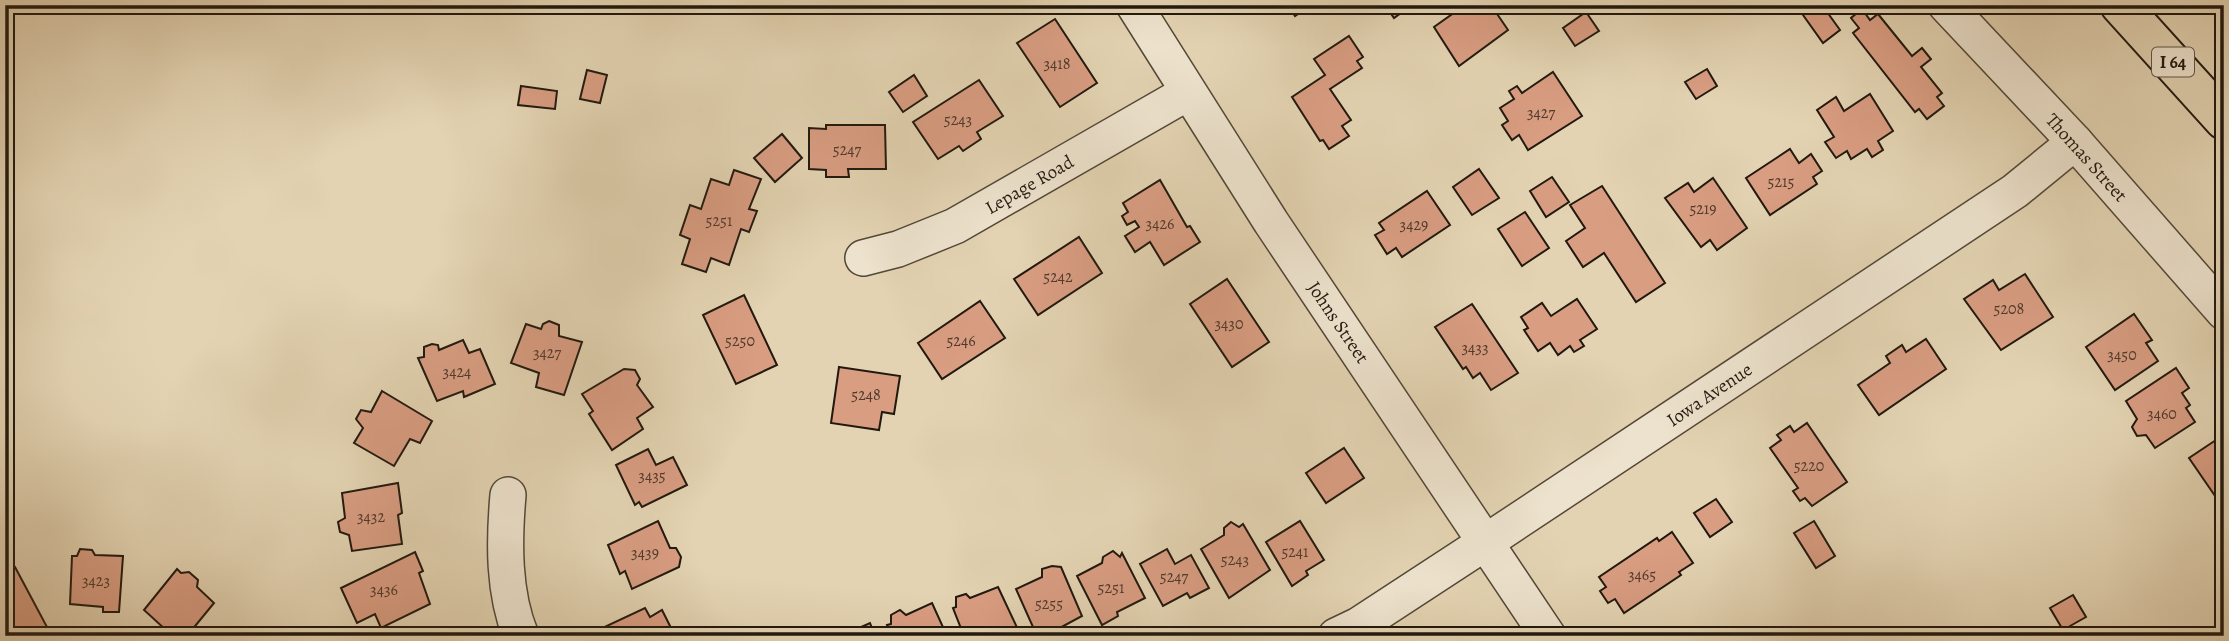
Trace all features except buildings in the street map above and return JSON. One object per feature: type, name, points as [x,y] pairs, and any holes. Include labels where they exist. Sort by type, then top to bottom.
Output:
[{"type":"highway","name":"I 64","points":[[2120,5],[2224,120]]},
{"type":"street","name":"Johns Street","points":[[1134,5],[1187,93],[1548,636]]},
{"type":"street","name":"Thomas Street","points":[[1946,5],[2075,142],[2224,312]]},
{"type":"street","name":"Lepage Road","points":[[863,258],[898,249],[956,226],[1187,93]]},
{"type":"street","name":"Iowa Avenue","points":[[1336,636],[1359,625],[1486,542],[2015,191],[2075,142]]},
{"type":"street","points":[[508,495],[505,532],[510,594],[521,636]]}]
